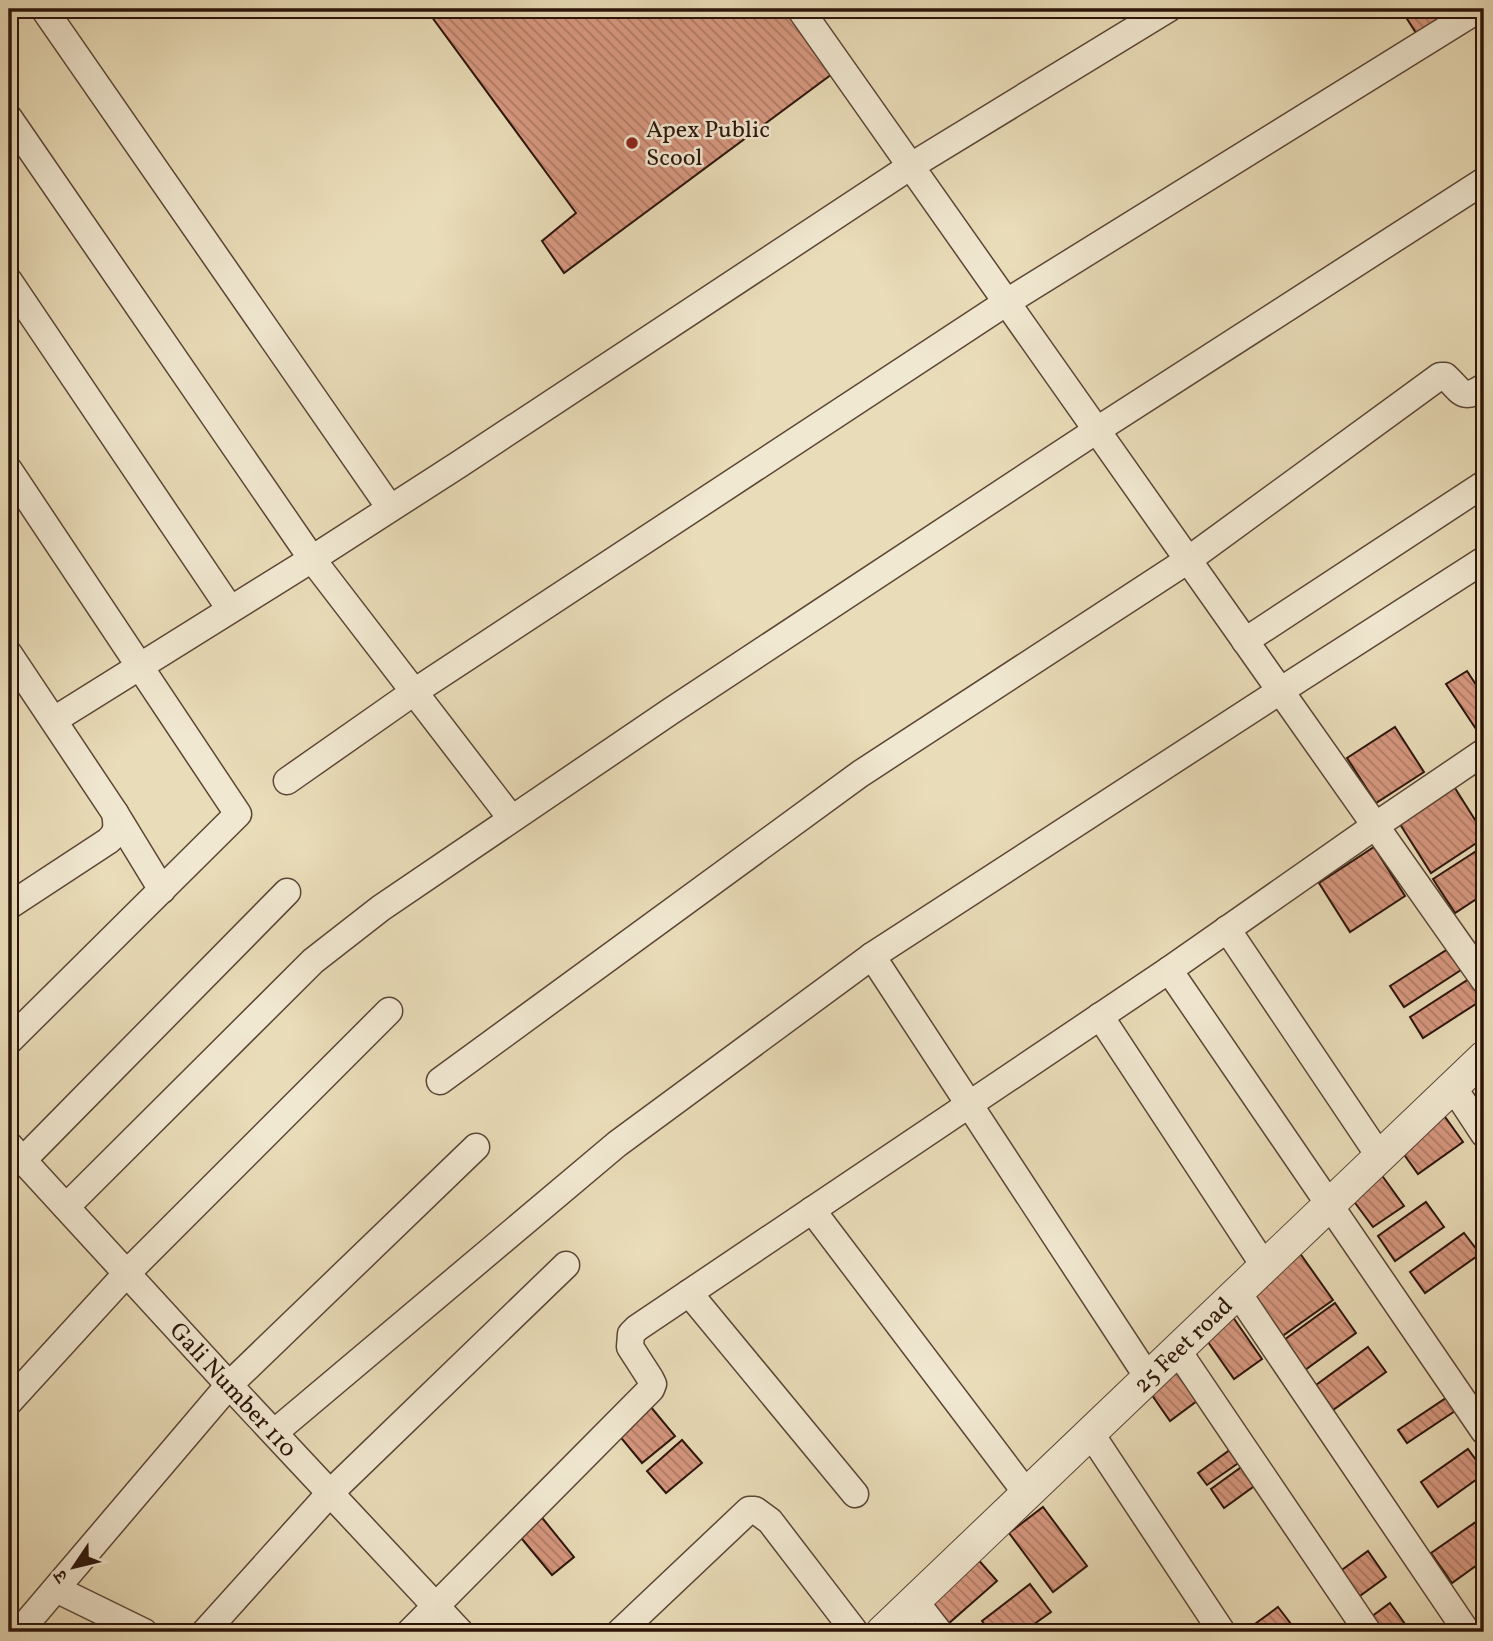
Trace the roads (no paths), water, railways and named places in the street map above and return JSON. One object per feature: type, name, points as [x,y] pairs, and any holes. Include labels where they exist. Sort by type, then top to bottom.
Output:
[{"type":"street","points":[[44,9],[390,508]]},
{"type":"street","points":[[54,720],[458,465],[911,166],[1168,9]]},
{"type":"street","points":[[287,781],[414,692],[1007,302],[1482,10]]},
{"type":"street","points":[[809,12],[911,166],[1484,981]]},
{"type":"street","points":[[9,118],[312,559],[511,818]]},
{"type":"street","points":[[65,1207],[313,961],[381,908],[683,703],[1097,430],[1484,181]]},
{"type":"street","points":[[9,281],[230,609]]},
{"type":"street","points":[[440,1081],[860,774],[1188,559],[1440,376],[1445,376],[1464,395],[1473,394],[1484,387]]},
{"type":"street","points":[[9,470],[238,814],[9,1041]]},
{"type":"street","points":[[1245,640],[1484,484]]},
{"type":"street","points":[[275,1432],[617,1144],[872,956],[1484,560]]},
{"type":"street","points":[[9,654],[115,813],[162,890]]},
{"type":"street","points":[[410,1632],[651,1389],[653,1384],[650,1378],[630,1347],[631,1334],[637,1328],[1169,970],[1484,752]]},
{"type":"street","points":[[9,906],[114,836],[117,826],[115,813]]},
{"type":"street","points":[[16,1153],[287,892]]},
{"type":"street","points":[[1227,929],[1380,1157]]},
{"type":"street","points":[[872,956],[1149,1379]]},
{"type":"street","points":[[1169,970],[1484,1431]]},
{"type":"street","points":[[9,1402],[127,1273],[389,1011]]},
{"type":"street","points":[[1100,1016],[1265,1267]]},
{"type":"street","name":"25 Feet road","points":[[882,1632],[1484,1057]]},
{"type":"street","points":[[1453,1087],[1484,1134]]},
{"type":"street","points":[[19,1632],[229,1385],[476,1147]]},
{"type":"street","name":"Gali Number 110","points":[[16,1153],[460,1632]]},
{"type":"street","points":[[812,1210],[1027,1494]]},
{"type":"street","points":[[205,1632],[331,1492],[566,1265]]},
{"type":"street","points":[[689,1293],[855,1494]]},
{"type":"street","points":[[1238,1293],[1467,1632]]},
{"type":"street","points":[[1178,1351],[1368,1632]]},
{"type":"street","points":[[1091,1434],[1222,1632]]},
{"type":"street","points":[[620,1632],[749,1510],[755,1510],[770,1521],[855,1632]]},
{"type":"street","points":[[56,1589],[144,1632]]},
{"type":"street","points":[[915,1601],[939,1632]]},
{"type":"place","name":"Apex Public Scool","points":[[632,143]]}]
